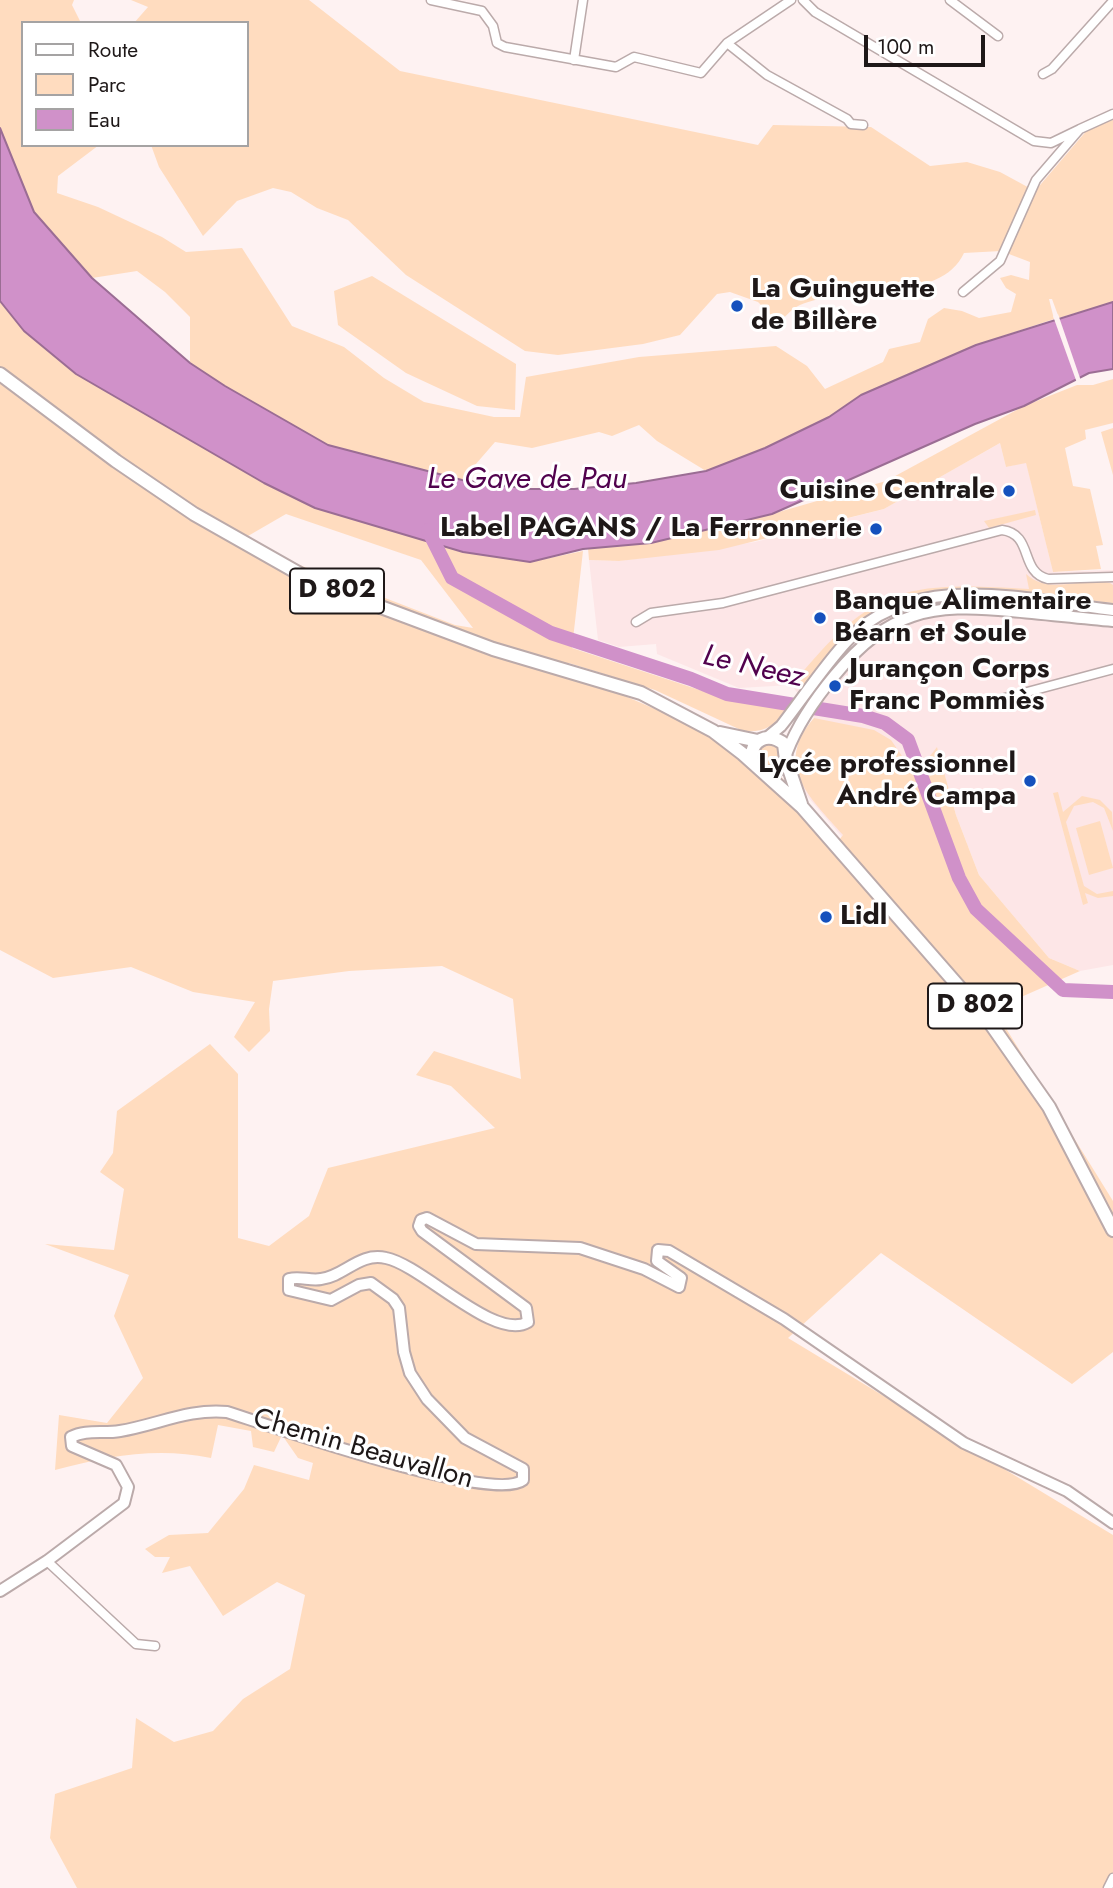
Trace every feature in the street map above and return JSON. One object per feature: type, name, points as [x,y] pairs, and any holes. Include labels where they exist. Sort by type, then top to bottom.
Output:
[{"type":"main road","name":"D 802","points":[[0,374],[116,461],[194,514],[314,582],[493,649],[631,689],[713,731],[752,761]]},
{"type":"main road","name":"D 802","points":[[713,731],[763,738]]},
{"type":"main road","points":[[763,738],[777,738],[787,756],[775,772],[766,773],[752,761],[753,746],[763,738]]},
{"type":"main road","name":"D 802","points":[[787,756],[802,807]]},
{"type":"main road","name":"D 802","points":[[766,773],[802,807],[988,1020],[1032,1079],[1113,1230]]},
{"type":"street","points":[[431,0],[482,11],[493,26],[497,43],[505,47],[617,67],[634,57],[701,73],[727,43],[791,0]]},
{"type":"street","points":[[574,60],[583,0]]},
{"type":"street","points":[[803,0],[815,12],[1034,141],[1051,143],[1113,114]]},
{"type":"street","points":[[950,0],[998,36]]},
{"type":"street","points":[[1043,74],[1052,69],[1113,1]]},
{"type":"street","points":[[727,43],[767,75],[847,118],[851,124],[863,125]]},
{"type":"street","points":[[963,292],[1000,261],[1036,180],[1080,129]]},
{"type":"street","points":[[636,622],[651,613],[723,603],[1002,530],[1011,531],[1023,541],[1031,570],[1038,576],[1048,579],[1113,577]]},
{"type":"street","points":[[787,756],[810,698],[858,631],[888,611],[922,598],[970,594],[1113,610]]},
{"type":"street","points":[[763,738],[810,698],[868,639],[894,622],[923,611],[970,607],[1113,621]]},
{"type":"street","points":[[1000,699],[1113,669]]},
{"type":"street","name":"Chemin Beauvallon","points":[[0,1591],[47,1561],[124,1503],[127,1494],[125,1480],[116,1465],[72,1446],[71,1437],[79,1433],[119,1432],[209,1410],[228,1412],[465,1482],[510,1486],[523,1480],[523,1469],[465,1438],[446,1422],[427,1399],[410,1373],[404,1352],[399,1308],[387,1293],[371,1283],[359,1285],[331,1300],[289,1290],[289,1279],[320,1280],[355,1262],[373,1257],[387,1258],[428,1277],[457,1301],[482,1315],[515,1325],[528,1322],[526,1308],[422,1231],[419,1226],[421,1220],[427,1218],[476,1244],[596,1251],[680,1287],[681,1278],[657,1261],[658,1250],[669,1251],[783,1319],[964,1443],[1067,1491],[1113,1523]]},
{"type":"street","points":[[47,1561],[136,1644],[155,1646]]},
{"type":"street","points":[[1108,1888],[1113,1878]]},
{"type":"shaded area","points":[[1000,443],[1006,467],[1026,462],[1053,572],[1113,570],[1113,965],[1080,971],[1049,958],[979,875],[956,815],[937,748],[915,776],[842,837],[808,797],[795,776],[798,739],[814,718],[792,685],[739,688],[657,654],[656,644],[619,647],[598,640],[589,560],[619,561],[755,542],[884,509]]},
{"type":"green space","points":[[0,0],[74,0],[72,5],[80,21],[21,21],[21,147],[96,147],[58,176],[57,193],[98,207],[162,237],[186,252],[242,248],[292,326],[344,347],[384,378],[424,402],[494,417],[520,417],[526,377],[639,357],[776,346],[807,366],[825,389],[883,362],[889,349],[920,342],[928,319],[944,308],[979,318],[1011,312],[1016,294],[1006,288],[1000,278],[1011,275],[1029,280],[1030,262],[1001,251],[964,253],[952,269],[935,280],[891,291],[820,299],[797,306],[779,323],[758,302],[730,292],[717,294],[680,335],[643,344],[558,355],[525,351],[406,275],[348,220],[317,208],[291,192],[273,188],[237,201],[203,236],[159,167],[152,147],[248,147],[248,21],[136,21],[148,7],[131,0],[309,0],[400,71],[758,145],[773,125],[871,127],[930,166],[967,162],[1000,172],[1035,191],[1088,129],[1113,120],[1113,302],[1059,318],[1052,299],[1049,299],[1054,319],[976,345],[861,395],[829,417],[765,448],[706,471],[657,441],[639,425],[612,436],[599,432],[532,448],[495,442],[462,480],[328,445],[190,363],[190,317],[165,292],[137,271],[92,278],[34,212],[0,128]]},
{"type":"green space","points":[[372,276],[516,364],[515,410],[477,406],[406,373],[338,325],[334,291]]},
{"type":"green space","points":[[0,301],[24,331],[76,374],[264,483],[314,508],[463,552],[530,562],[583,551],[572,648],[721,697],[787,709],[768,727],[757,731],[743,731],[655,690],[569,663],[567,671],[757,753],[767,743],[778,747],[780,758],[771,766],[839,840],[843,835],[809,794],[796,766],[796,751],[802,735],[814,718],[874,730],[891,740],[915,775],[937,747],[956,815],[979,875],[1049,958],[1080,971],[994,1009],[1113,1201],[1113,1352],[1072,1384],[881,1253],[788,1338],[1113,1535],[1113,1888],[77,1888],[50,1838],[55,1794],[132,1768],[136,1718],[174,1742],[213,1731],[243,1699],[290,1669],[305,1595],[277,1582],[223,1616],[190,1566],[162,1573],[170,1557],[155,1557],[145,1549],[169,1535],[208,1533],[244,1489],[254,1465],[309,1480],[313,1463],[298,1458],[282,1435],[274,1452],[253,1447],[251,1431],[218,1425],[211,1458],[152,1453],[94,1461],[55,1470],[59,1415],[107,1423],[143,1378],[114,1316],[129,1275],[45,1244],[114,1250],[124,1189],[100,1172],[113,1153],[117,1111],[210,1044],[238,1074],[238,1238],[269,1246],[309,1216],[328,1168],[495,1128],[451,1086],[416,1075],[434,1051],[521,1079],[513,999],[442,966],[349,971],[273,981],[269,1009],[270,1031],[249,1052],[234,1037],[255,1002],[193,992],[131,967],[53,978],[0,950]],"holes":[[[286,514],[421,560],[473,628],[455,625],[297,564],[248,536]]]},
{"type":"green space","points":[[1113,379],[1113,423],[1085,430],[1086,439],[1065,448],[1073,486],[1090,489],[1103,545],[1096,546],[1101,569],[1053,572],[1026,463],[1006,467],[1000,443],[884,509],[719,550],[619,561],[589,560],[588,548],[651,543],[772,514],[886,481],[1024,406],[1077,385],[1093,385]]},
{"type":"green space","points":[[1113,428],[1113,475],[1101,432]]},
{"type":"green space","points":[[1035,510],[1036,515],[989,528],[984,521]]},
{"type":"green space","points":[[1026,574],[1045,584],[1110,583],[1113,585],[1113,603],[978,589],[938,591],[902,600],[867,618],[834,647],[802,690],[793,684],[847,626],[871,608],[895,596],[952,587],[1029,589]]},
{"type":"green space","points":[[1058,792],[1063,812],[1082,796],[1100,800],[1112,812],[1113,831],[1104,808],[1093,802],[1074,806],[1066,822],[1084,886],[1097,894],[1113,891],[1113,896],[1098,898],[1085,893],[1088,903],[1083,905],[1053,793]]},
{"type":"green space","points":[[1100,821],[1113,868],[1089,875],[1076,828]]},
{"type":"water","points":[[0,128],[34,212],[92,278],[190,363],[328,445],[462,480],[530,489],[574,489],[636,483],[706,471],[765,448],[829,417],[861,395],[976,345],[1113,302],[1113,369],[1089,373],[1024,406],[975,424],[772,514],[651,543],[583,549],[530,562],[463,552],[315,508],[264,483],[76,374],[24,331],[0,301]]},
{"type":"pier","points":[[1058,314],[1081,381],[1077,383],[1053,316]]},
{"type":"waterway","name":"Le Neez","points":[[428,530],[452,578],[551,633],[691,679],[727,694],[863,716],[885,723],[908,740],[959,878],[976,909],[1063,990],[1113,992]]},
{"type":"place","name":"La Guinguette de Billère","points":[[737,306]]},
{"type":"place","name":"Cuisine Centrale","points":[[1009,491]]},
{"type":"place","name":"Label PAGANS / La Ferronnerie","points":[[876,529]]},
{"type":"place","name":"Banque Alimentaire Béarn et Soule","points":[[820,618]]},
{"type":"place","name":"Jurançon Corps Franc Pommiès","points":[[835,686]]},
{"type":"place","name":"Lycée professionnel André Campa","points":[[1030,781]]},
{"type":"place","name":"Lidl","points":[[826,917]]},
{"type":"water label","name":"Le Gave de Pau","points":[[527,481]]}]
